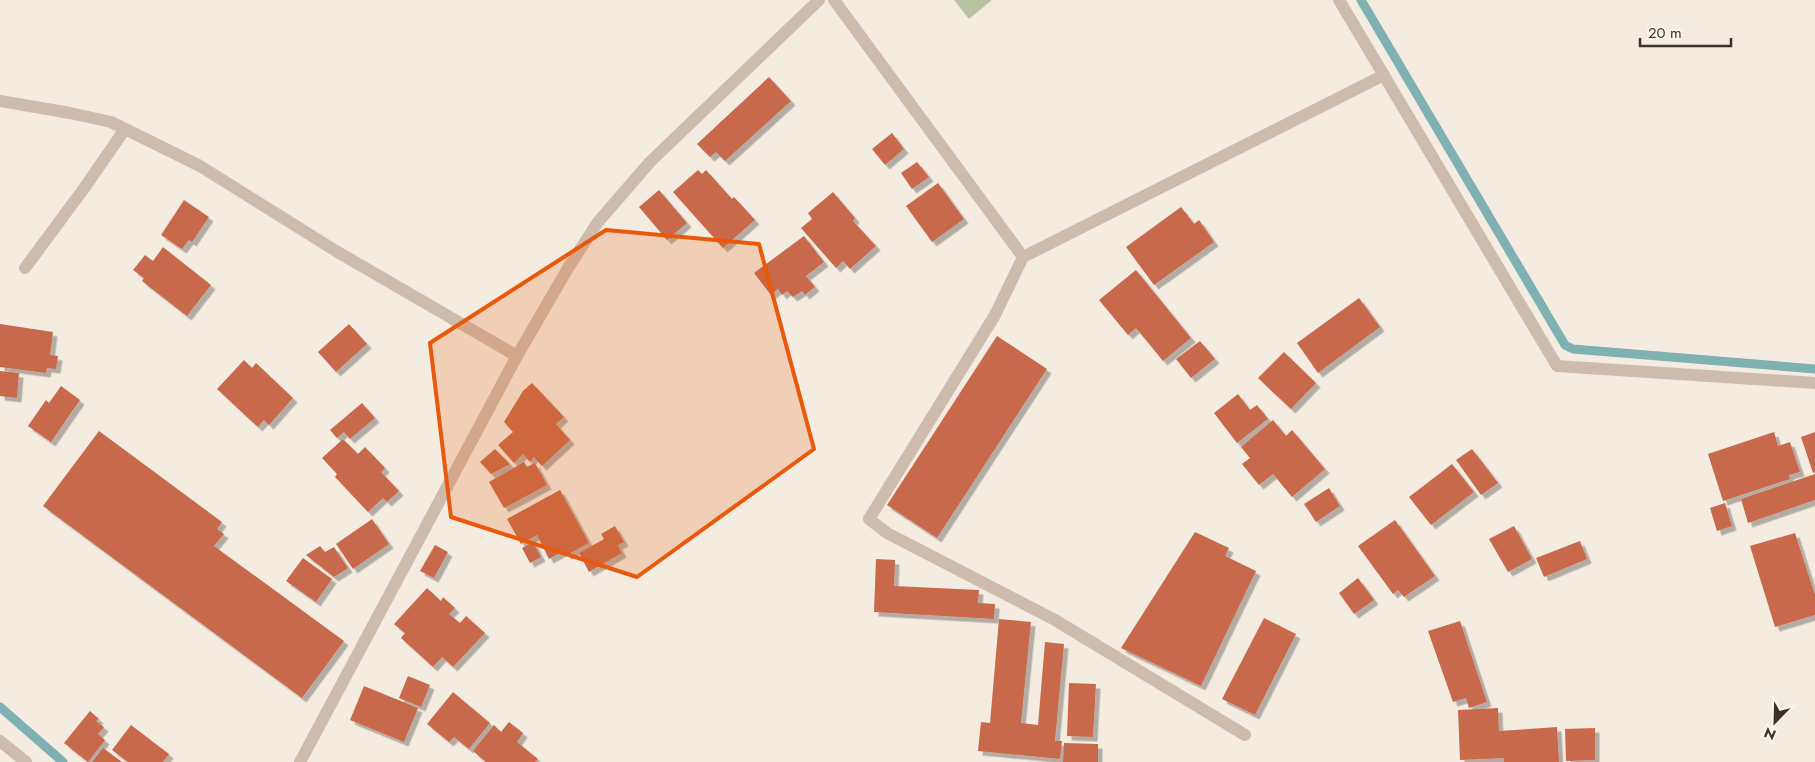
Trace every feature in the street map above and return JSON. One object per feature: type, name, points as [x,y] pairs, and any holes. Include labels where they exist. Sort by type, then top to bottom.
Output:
[{"type":"street","points":[[300,762],[517,356],[568,268],[598,222],[650,162],[819,0]]},
{"type":"street","points":[[834,0],[1023,257]]},
{"type":"street","points":[[1339,0],[1557,366],[1815,383]]},
{"type":"street","points":[[1245,735],[1055,620],[887,533],[869,518],[995,315],[1023,257],[1384,75]]},
{"type":"street","points":[[0,102],[78,114],[111,122],[200,166],[336,251],[517,356]]},
{"type":"street","points":[[25,268],[125,129]]},
{"type":"street","points":[[0,741],[26,762]]},
{"type":"highlighted area","points":[[606,230],[759,244],[814,449],[637,577],[451,517],[430,343]]},
{"type":"green space","points":[[954,0],[992,0],[969,19]]},
{"type":"building","points":[[769,77],[791,101],[725,161],[716,152],[710,157],[697,144]]},
{"type":"building","points":[[892,133],[904,149],[885,165],[872,149]]},
{"type":"building","points":[[917,162],[929,177],[912,189],[901,173]]},
{"type":"building","points":[[698,170],[702,174],[706,170],[732,199],[734,197],[755,220],[723,248],[673,192]]},
{"type":"building","points":[[938,183],[964,219],[932,242],[906,206]]},
{"type":"building","points":[[659,190],[687,223],[667,240],[639,207]]},
{"type":"building","points":[[833,192],[855,218],[853,221],[876,246],[850,269],[843,261],[836,268],[801,228],[812,219],[808,213]]},
{"type":"building","points":[[184,200],[209,217],[192,242],[189,240],[182,249],[161,235]]},
{"type":"building","points":[[1181,207],[1194,224],[1199,220],[1214,242],[1154,285],[1126,247]]},
{"type":"building","points":[[804,236],[824,262],[806,276],[815,287],[805,295],[802,291],[793,297],[787,291],[782,295],[778,289],[771,295],[754,273]]},
{"type":"building","points":[[163,247],[211,285],[187,316],[142,281],[144,278],[133,270],[145,255],[153,261]]},
{"type":"building","points":[[1136,270],[1191,338],[1163,361],[1136,328],[1128,335],[1099,300]]},
{"type":"building","points":[[1359,298],[1380,327],[1318,373],[1297,343]]},
{"type":"building","points":[[0,324],[53,332],[50,355],[58,356],[56,369],[47,368],[46,373],[0,367]]},
{"type":"building","points":[[349,324],[367,344],[336,372],[318,352]]},
{"type":"building","points":[[997,336],[1047,369],[937,538],[887,505]]},
{"type":"building","points":[[1200,341],[1215,359],[1191,378],[1176,359]]},
{"type":"building","points":[[1284,352],[1316,383],[1291,409],[1258,378]]},
{"type":"building","points":[[244,360],[252,368],[256,363],[293,398],[269,425],[264,420],[258,427],[217,389]]},
{"type":"building","points":[[0,371],[19,373],[17,398],[0,396]]},
{"type":"building","points":[[532,383],[564,417],[556,424],[570,440],[542,466],[534,457],[530,462],[523,454],[514,463],[498,445],[513,432],[504,422],[523,391]]},
{"type":"building","points":[[61,386],[80,400],[51,442],[28,426],[46,400],[49,403]]},
{"type":"building","points":[[1238,394],[1250,410],[1257,405],[1268,419],[1237,443],[1214,413]]},
{"type":"building","points":[[362,403],[375,418],[350,439],[344,432],[337,438],[330,430]]},
{"type":"building","points":[[1273,420],[1286,436],[1292,430],[1325,469],[1292,497],[1273,474],[1259,485],[1242,464],[1250,458],[1241,447]]},
{"type":"building","points":[[99,431],[222,522],[217,529],[224,534],[214,546],[344,641],[302,698],[43,506]]},
{"type":"building","points":[[1774,432],[1778,446],[1790,442],[1800,472],[1789,475],[1790,479],[1723,501],[1708,454]]},
{"type":"building","points":[[1815,432],[1815,472],[1813,473],[1801,437]]},
{"type":"building","points":[[343,439],[358,454],[365,447],[385,468],[381,472],[399,491],[387,502],[383,498],[368,512],[335,477],[337,474],[322,458]]},
{"type":"building","points":[[495,449],[510,464],[491,474],[480,462]]},
{"type":"building","points":[[1472,449],[1498,483],[1481,495],[1456,460]]},
{"type":"building","points":[[524,462],[527,467],[535,463],[547,485],[504,508],[489,482]]},
{"type":"building","points":[[1452,464],[1474,492],[1431,525],[1409,497]]},
{"type":"building","points":[[1815,474],[1815,500],[1748,523],[1741,499]]},
{"type":"building","points":[[1329,488],[1340,506],[1316,522],[1304,504]]},
{"type":"building","points":[[560,490],[589,543],[567,555],[564,551],[549,559],[537,535],[521,544],[507,519]]},
{"type":"building","points":[[1725,503],[1732,526],[1717,531],[1710,508]]},
{"type":"building","points":[[372,519],[389,544],[353,569],[336,544]]},
{"type":"building","points":[[1395,520],[1435,576],[1404,597],[1398,590],[1393,594],[1358,546]]},
{"type":"building","points":[[615,526],[624,542],[618,545],[622,553],[589,572],[579,553],[604,539],[601,534]]},
{"type":"building","points":[[1514,526],[1532,559],[1508,572],[1489,539]]},
{"type":"building","points":[[1195,532],[1229,548],[1225,556],[1256,571],[1201,686],[1121,648]]},
{"type":"building","points":[[1795,533],[1815,595],[1815,615],[1775,627],[1750,546]]},
{"type":"building","points":[[1580,541],[1587,559],[1544,577],[1536,558]]},
{"type":"building","points":[[533,542],[541,557],[530,563],[522,548]]},
{"type":"building","points":[[435,545],[448,552],[434,578],[420,571]]},
{"type":"building","points":[[320,546],[325,552],[334,547],[348,568],[334,577],[306,555]]},
{"type":"building","points":[[303,558],[332,579],[316,602],[286,581]]},
{"type":"building","points":[[876,559],[895,560],[894,586],[979,590],[978,603],[995,604],[994,619],[874,612]]},
{"type":"building","points":[[1358,578],[1374,600],[1354,614],[1339,593]]},
{"type":"building","points":[[427,588],[441,601],[443,597],[455,608],[449,614],[460,623],[466,616],[485,633],[453,667],[442,657],[433,667],[401,638],[405,633],[394,624]]},
{"type":"building","points":[[1264,618],[1296,634],[1255,715],[1222,699]]},
{"type":"building","points":[[999,619],[1031,622],[1021,723],[1038,725],[1045,642],[1064,644],[1055,741],[1062,741],[1060,759],[978,751],[981,722],[990,723]]},
{"type":"building","points":[[1460,621],[1487,702],[1469,708],[1466,698],[1453,702],[1428,631]]},
{"type":"building","points":[[408,676],[430,685],[421,707],[399,698]]},
{"type":"building","points":[[1069,683],[1096,684],[1093,737],[1067,736]]},
{"type":"building","points":[[364,686],[418,708],[404,742],[350,720]]},
{"type":"building","points":[[453,692],[490,723],[469,749],[454,737],[449,742],[427,724]]},
{"type":"building","points":[[1498,708],[1499,731],[1557,727],[1559,762],[1504,762],[1504,758],[1460,760],[1458,710]]},
{"type":"building","points":[[90,711],[99,719],[96,721],[104,727],[98,734],[105,740],[88,762],[64,743]]},
{"type":"building","points":[[509,722],[523,733],[517,742],[538,759],[535,762],[486,762],[473,751],[494,725],[501,732]]},
{"type":"building","points":[[131,725],[169,754],[163,762],[128,762],[112,750]]},
{"type":"building","points":[[1595,728],[1595,760],[1566,761],[1565,729]]},
{"type":"building","points":[[1064,743],[1098,744],[1098,762],[1063,762]]},
{"type":"building","points":[[103,748],[122,762],[92,762]]},
{"type":"waterway","points":[[1361,0],[1565,345],[1573,349],[1815,369]]},
{"type":"waterway","points":[[0,707],[63,762]]}]
